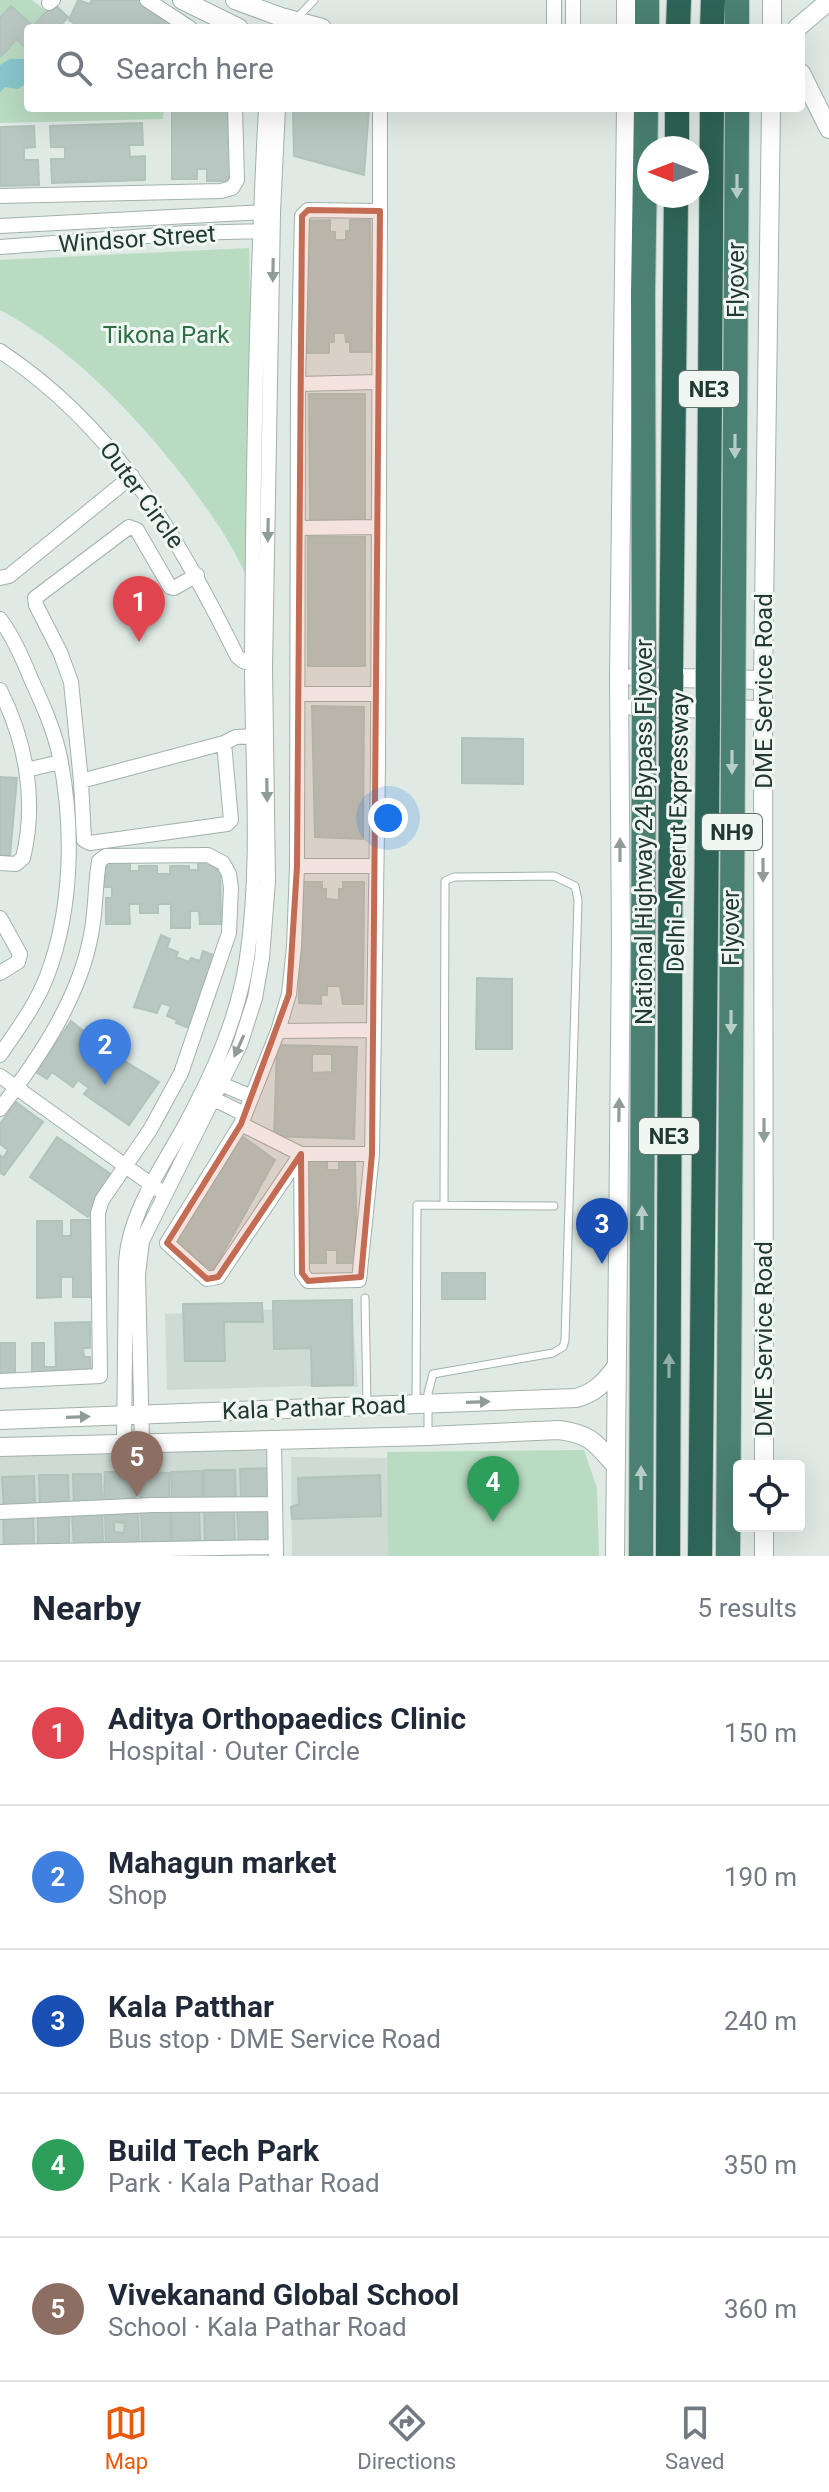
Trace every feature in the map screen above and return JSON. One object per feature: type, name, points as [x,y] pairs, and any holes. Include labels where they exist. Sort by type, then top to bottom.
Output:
[{"type":"highway","points":[[647,0],[647,24]]},
{"type":"highway","points":[[678,24],[679,0]]},
{"type":"highway","points":[[712,24],[713,0]]},
{"type":"highway","points":[[737,0],[737,24]]},
{"type":"highway","name":"National Highway 24 Bypass Flyover","points":[[641,1556],[646,112]]},
{"type":"highway","points":[[677,112],[677,136]]},
{"type":"highway","name":"Delhi - Meerut Expressway","points":[[700,1556],[712,112]]},
{"type":"highway","name":"Flyover","points":[[728,1556],[737,112]]},
{"type":"highway","name":"Delhi - Meerut Expressway","points":[[668,1556],[676,208]]},
{"type":"street","points":[[147,0],[184,24]]},
{"type":"street","points":[[182,0],[231,24]]},
{"type":"street","points":[[235,0],[279,21]]},
{"type":"street","points":[[554,0],[554,24]]},
{"type":"street","points":[[573,0],[573,24]]},
{"type":"street","points":[[626,0],[626,24]]},
{"type":"street","points":[[772,0],[772,24]]},
{"type":"street","points":[[802,24],[829,1]]},
{"type":"street","points":[[805,81],[829,129]]},
{"type":"street","points":[[0,196],[221,191],[232,188],[237,180],[235,112]]},
{"type":"street","points":[[215,1081],[247,959],[254,884],[254,736],[259,666],[267,231],[266,112]]},
{"type":"street","points":[[267,212],[278,112]]},
{"type":"street","points":[[301,1154],[302,1273],[308,1281],[353,1281],[361,1277],[372,1154],[380,112]]},
{"type":"street","points":[[615,1556],[621,944],[619,677],[626,112]]},
{"type":"street","name":"DME Service Road","points":[[764,1460],[763,680],[771,112]]},
{"type":"street","points":[[301,1154],[218,1277],[207,1279],[167,1243],[242,1119],[278,1031],[289,994],[297,866],[298,384],[302,216],[308,210],[380,211]]},
{"type":"street","name":"Windsor Street","points":[[0,226],[267,212]]},
{"type":"street","name":"Windsor Street","points":[[0,247],[187,233],[267,231]]},
{"type":"street","name":"Outer Circle","points":[[0,351],[36,374],[71,405],[132,476],[197,575],[237,656],[259,666]]},
{"type":"street","points":[[298,384],[378,382]]},
{"type":"street","points":[[0,578],[9,576],[132,476]]},
{"type":"street","points":[[197,575],[174,588],[170,587],[137,530],[129,527],[35,598],[71,682],[86,843],[221,827],[231,820],[224,743]]},
{"type":"street","points":[[298,528],[378,527]]},
{"type":"street","points":[[0,619],[27,668],[48,717],[60,762],[68,825],[63,910],[47,978],[36,1001],[0,1055]]},
{"type":"street","points":[[133,1443],[127,1251],[250,1016],[262,958],[268,881],[259,666]]},
{"type":"street","points":[[619,677],[763,680]]},
{"type":"street","points":[[0,690],[17,732],[26,770],[29,806],[24,853],[20,862],[0,863]]},
{"type":"street","points":[[298,694],[377,694]]},
{"type":"street","points":[[619,707],[763,710]]},
{"type":"street","points":[[81,781],[224,743],[236,737],[254,736]]},
{"type":"street","points":[[26,770],[60,762]]},
{"type":"street","points":[[0,1109],[61,1016],[81,973],[91,934],[99,861],[106,856],[208,855],[223,863],[229,874],[229,933],[181,1073],[150,1130],[102,1200],[98,1213],[100,1376],[0,1381]]},
{"type":"street","points":[[297,866],[376,866]]},
{"type":"street","points":[[0,918],[20,954],[18,962],[0,973]]},
{"type":"street","points":[[278,1031],[373,1030]]},
{"type":"street","points":[[0,1076],[158,1189]]},
{"type":"street","points":[[215,1081],[252,1097]]},
{"type":"street","points":[[208,1096],[301,1154],[372,1154]]},
{"type":"street","name":"Kala Pathar Road","points":[[0,1420],[576,1398],[589,1395],[616,1366]]},
{"type":"street","name":"Kala Pathar Road","points":[[0,1447],[559,1430],[580,1433],[597,1445],[615,1465]]},
{"type":"street","points":[[0,1552],[276,1551],[274,1440]]},
{"type":"street","points":[[0,1512],[153,1505],[275,1504]]},
{"type":"street","points":[[764,1532],[764,1556]]},
{"type":"lane","points":[[279,21],[314,0]]},
{"type":"lane","points":[[422,1404],[433,1374],[553,1353],[563,1347],[565,1340],[578,900],[575,886],[554,876],[454,877],[445,881],[444,1205]]},
{"type":"lane","points":[[428,1436],[422,1404],[417,1205],[554,1206]]},
{"type":"lane","points":[[365,1298],[367,1406]]},
{"type":"highlighted area","points":[[308,210],[380,211],[372,1154],[361,1277],[308,1281],[302,1273],[301,1154],[218,1277],[207,1279],[167,1243],[241,1124],[289,994],[297,866],[302,216]]},
{"type":"shaded area","points":[[352,1306],[358,1387],[167,1390],[165,1314]]},
{"type":"shaded area","points":[[274,1440],[276,1547],[0,1553],[0,1447]]},
{"type":"shaded area","points":[[291,1457],[396,1458],[397,1556],[292,1556]]},
{"type":"green space","points":[[0,0],[32,0],[62,24],[24,24],[24,112],[164,112],[163,119],[0,123]]},
{"type":"green space","name":"Tikona Park","points":[[249,248],[255,591],[216,522],[147,432],[62,351],[0,310],[0,260]]},
{"type":"green space","points":[[584,1450],[597,1488],[599,1556],[388,1556],[387,1452]]},
{"type":"water","points":[[10,59],[24,59],[24,85],[18,89],[5,87],[0,92],[0,65]]},
{"type":"building","points":[[78,0],[90,4],[92,0],[138,0],[175,24],[75,24],[69,20]]},
{"type":"building","points":[[54,4],[68,17],[62,24],[35,24]]},
{"type":"building","points":[[11,6],[31,24],[24,24],[24,46],[17,39],[0,57],[0,18]]},
{"type":"building","points":[[172,112],[232,112],[232,181],[207,181],[207,169],[197,169],[197,179],[172,179]]},
{"type":"building","points":[[293,112],[369,112],[364,175],[294,156]]},
{"type":"building","points":[[142,123],[143,145],[129,145],[130,157],[145,156],[145,180],[52,183],[51,159],[65,159],[65,147],[51,147],[50,126]]},
{"type":"building","points":[[34,126],[35,147],[24,148],[24,160],[38,160],[39,185],[0,186],[0,127]]},
{"type":"building","points":[[330,220],[330,232],[335,232],[335,240],[346,240],[350,220],[370,220],[372,352],[350,352],[350,342],[346,342],[345,333],[334,333],[334,342],[329,342],[329,353],[306,353],[304,221]]},
{"type":"building","points":[[309,394],[365,394],[365,521],[310,521]]},
{"type":"building","points":[[308,537],[365,537],[365,666],[308,666]]},
{"type":"building","points":[[312,706],[364,707],[363,839],[315,837]]},
{"type":"building","points":[[462,738],[523,739],[523,784],[462,783]]},
{"type":"building","points":[[0,777],[17,778],[10,856],[0,855]]},
{"type":"building","points":[[220,860],[221,924],[200,924],[199,911],[190,911],[190,928],[171,928],[171,904],[158,904],[158,913],[140,913],[140,904],[129,904],[130,924],[106,924],[106,898],[112,898],[112,887],[105,887],[105,862],[130,861],[130,871],[139,871],[139,866],[157,866],[157,874],[170,874],[170,866],[189,866],[189,870],[198,870],[198,861]]},
{"type":"building","points":[[300,882],[322,882],[326,899],[339,900],[343,882],[364,882],[363,1004],[343,1004],[340,986],[327,986],[327,995],[321,995],[321,1004],[299,1003]]},
{"type":"building","points":[[161,935],[170,939],[167,948],[178,952],[176,957],[189,962],[191,958],[200,961],[203,951],[216,956],[189,1028],[167,1016],[171,1006],[161,1003],[157,1013],[134,1007]]},
{"type":"building","points":[[477,978],[512,979],[512,1049],[476,1049]]},
{"type":"building","points":[[71,1021],[103,1047],[97,1056],[107,1063],[113,1054],[159,1082],[129,1125],[84,1094],[89,1088],[78,1080],[73,1087],[52,1072],[47,1079],[36,1072]]},
{"type":"building","points":[[277,1045],[357,1047],[354,1139],[274,1136]],"holes":[[[312,1054],[332,1054],[332,1072],[312,1073]]]},
{"type":"building","points":[[16,1102],[43,1122],[4,1175],[0,1173],[0,1155],[3,1158],[8,1150],[0,1144],[0,1124]]},
{"type":"building","points":[[242,1136],[275,1160],[213,1271],[173,1243]]},
{"type":"building","points":[[57,1137],[115,1177],[88,1217],[30,1177]]},
{"type":"building","points":[[339,1159],[355,1159],[357,1263],[337,1263],[337,1250],[326,1250],[326,1263],[308,1263],[306,1160],[327,1160],[327,1170],[339,1170]]},
{"type":"building","points":[[71,1220],[93,1220],[94,1297],[73,1297],[73,1277],[61,1277],[61,1297],[37,1298],[37,1221],[62,1221],[62,1236],[71,1236]]},
{"type":"building","points":[[442,1273],[485,1273],[485,1299],[442,1299]]},
{"type":"building","points":[[352,1300],[353,1385],[312,1386],[311,1348],[274,1349],[273,1301]]},
{"type":"building","points":[[262,1303],[263,1322],[224,1322],[225,1361],[185,1361],[183,1304]]},
{"type":"building","points":[[90,1322],[90,1348],[83,1348],[84,1357],[90,1357],[91,1378],[32,1380],[32,1343],[44,1343],[44,1367],[56,1367],[55,1323]]},
{"type":"building","points":[[0,1343],[15,1343],[15,1378],[0,1378]]},
{"type":"building","points":[[273,1468],[273,1497],[241,1498],[240,1469]]},
{"type":"building","points":[[204,1470],[235,1470],[236,1501],[204,1501]]},
{"type":"building","points":[[202,1471],[203,1503],[172,1503],[171,1472]]},
{"type":"building","points":[[105,1472],[135,1472],[135,1505],[104,1504]]},
{"type":"building","points":[[140,1472],[169,1473],[169,1502],[140,1502]]},
{"type":"building","points":[[73,1474],[101,1474],[102,1505],[74,1506]]},
{"type":"building","points":[[39,1475],[68,1475],[69,1507],[40,1508]]},
{"type":"building","points":[[380,1475],[381,1516],[292,1519],[291,1507],[299,1504],[298,1478]]},
{"type":"building","points":[[34,1476],[35,1509],[4,1510],[2,1477]]},
{"type":"building","points":[[141,1507],[170,1507],[170,1542],[142,1542]]},
{"type":"building","points":[[199,1508],[200,1540],[172,1541],[172,1509]]},
{"type":"building","points":[[204,1508],[234,1508],[235,1545],[205,1546]]},
{"type":"building","points":[[271,1508],[273,1541],[239,1543],[237,1510]]},
{"type":"building","points":[[102,1510],[103,1546],[74,1548],[72,1511]]},
{"type":"building","points":[[138,1510],[139,1545],[106,1546],[105,1511]],"holes":[[[114,1522],[125,1523],[124,1533],[114,1532]]]},
{"type":"building","points":[[33,1513],[34,1549],[4,1550],[3,1514]]},
{"type":"building","points":[[38,1513],[69,1513],[69,1547],[38,1547]]},
{"type":"place","name":"Aditya Orthopaedics Clinic","points":[[139,642]]},
{"type":"place","name":"Mahagun market","points":[[105,1085]]},
{"type":"place","name":"Kala Patthar","points":[[602,1264]]},
{"type":"place","name":"Vivekanand Global School","points":[[137,1497]]},
{"type":"place","name":"Build Tech Park","points":[[493,1522]]}]
